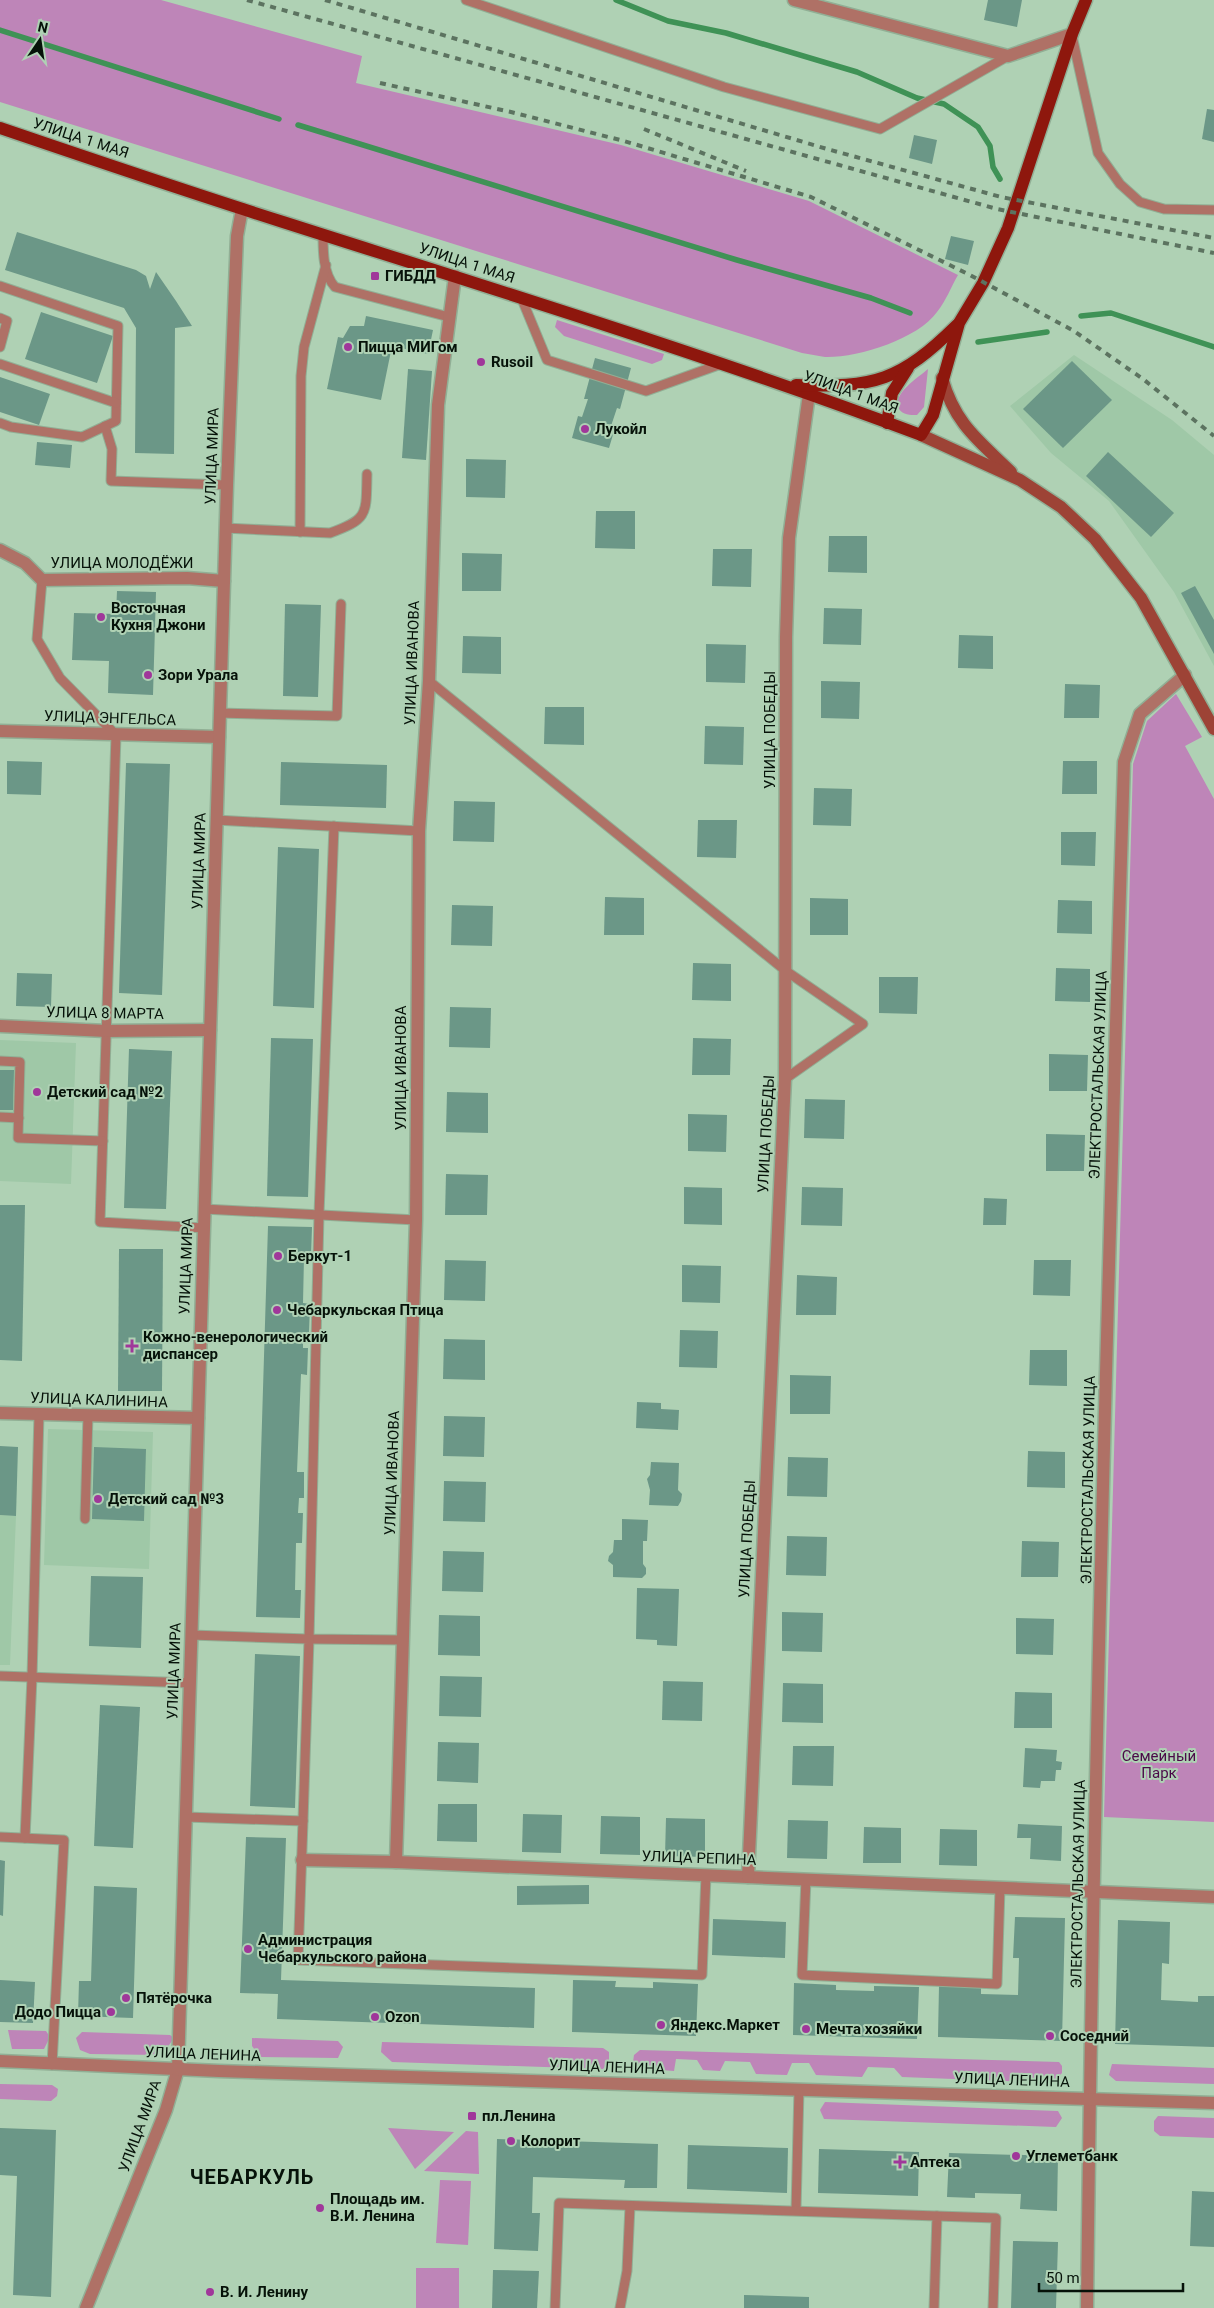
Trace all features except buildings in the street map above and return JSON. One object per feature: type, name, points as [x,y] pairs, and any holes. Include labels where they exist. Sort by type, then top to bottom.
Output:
[{"type":"main road","points":[[1086,0],[1072,34],[1008,228],[983,282],[959,324],[942,378],[933,415],[921,435],[1020,480],[1061,507],[1095,539],[1141,598],[1214,729]]},
{"type":"main road","name":"УЛИЦА 1 МАЯ","points":[[0,128],[242,209],[521,297],[783,384],[921,435]]},
{"type":"main road","points":[[783,384],[857,385],[881,379],[908,368],[959,324]]},
{"type":"main road","points":[[887,423],[892,393],[908,368]]},
{"type":"main road","points":[[942,378],[955,414],[969,432],[1020,480]]},
{"type":"street","points":[[794,0],[1008,56],[1072,34]]},
{"type":"street","name":"УЛИЦА МИРА","points":[[86,2308],[166,2110],[178,2069],[225,528],[237,236],[242,209]]},
{"type":"street","name":"УЛИЦА ИВАНОВА","points":[[396,1862],[416,1220],[419,831],[429,681],[438,405],[454,276]]},
{"type":"street","name":"УЛИЦА ПОБЕДЫ","points":[[748,1877],[785,1079],[786,636],[789,538],[809,394]]},
{"type":"street","name":"УЛИЦА МОЛОДЁЖИ","points":[[0,550],[25,563],[42,580],[187,578],[224,581]]},
{"type":"street","name":"ЭЛЕКТРОСТАЛЬСКАЯ УЛИЦА","points":[[1087,2308],[1089,2099],[1110,1236],[1124,762],[1140,714],[1185,675]]},
{"type":"street","name":"УЛИЦА ЭНГЕЛЬСА","points":[[0,731],[219,738]]},
{"type":"street","name":"УЛИЦА 8 МАРТА","points":[[0,1026],[106,1031],[210,1030]]},
{"type":"street","name":"УЛИЦА КАЛИНИНА","points":[[0,1413],[198,1418]]},
{"type":"street","name":"УЛИЦА РЕПИНА","points":[[302,1860],[396,1862],[1214,1897]]},
{"type":"street","name":"УЛИЦА ЛЕНИНА","points":[[0,2061],[52,2065],[1214,2103]]},
{"type":"lane","points":[[466,0],[724,87],[880,130],[1008,56]]},
{"type":"lane","points":[[1072,34],[1098,153],[1120,184],[1140,202],[1164,209],[1214,210]]},
{"type":"lane","points":[[323,234],[326,265],[330,282],[335,287],[449,317]]},
{"type":"lane","points":[[300,532],[300,376],[304,346],[326,265]]},
{"type":"lane","points":[[0,286],[118,326],[116,421],[82,437],[11,427],[0,423]]},
{"type":"lane","points":[[521,297],[548,360],[646,391],[721,364]]},
{"type":"lane","points":[[0,318],[7,321],[0,347]]},
{"type":"lane","points":[[0,364],[116,403]]},
{"type":"lane","points":[[105,426],[112,449],[111,481],[227,485]]},
{"type":"lane","points":[[225,528],[330,534],[359,520],[366,504],[367,474]]},
{"type":"lane","points":[[42,580],[37,639],[60,678],[116,735],[100,1222],[204,1228]]},
{"type":"lane","points":[[219,713],[338,716],[341,604]]},
{"type":"lane","points":[[429,681],[786,971],[863,1024],[785,1079]]},
{"type":"lane","points":[[216,820],[419,831]]},
{"type":"lane","points":[[334,826],[319,1214],[309,1639],[298,1960],[702,1975],[706,1875]]},
{"type":"lane","points":[[0,1061],[20,1062],[18,1138],[103,1141]]},
{"type":"lane","points":[[0,1118],[19,1118]]},
{"type":"lane","points":[[204,1209],[416,1220]]},
{"type":"lane","points":[[24,1838],[32,1677],[39,1414]]},
{"type":"lane","points":[[85,1519],[88,1415]]},
{"type":"lane","points":[[191,1635],[403,1640]]},
{"type":"lane","points":[[0,1676],[190,1682]]},
{"type":"lane","points":[[186,1817],[303,1821]]},
{"type":"lane","points":[[0,1837],[64,1840],[52,2065]]},
{"type":"lane","points":[[806,1879],[802,1975],[996,1984],[1000,1887]]},
{"type":"lane","points":[[796,2210],[799,2089]]},
{"type":"lane","points":[[555,2308],[558,2203],[996,2218],[993,2308]]},
{"type":"lane","points":[[620,2308],[627,2271],[630,2206]]},
{"type":"lane","points":[[934,2308],[937,2216]]},
{"type":"shaded area","points":[[1074,355],[1172,420],[1214,455],[1214,666],[1174,592],[1109,501],[1051,453],[1010,406]]},
{"type":"shaded area","name":"Детский сад №2","points":[[0,1040],[76,1043],[71,1184],[0,1181]]},
{"type":"shaded area","name":"Детский сад №3","points":[[48,1429],[153,1432],[149,1569],[44,1565]]},
{"type":"shaded area","points":[[0,1515],[16,1516],[10,1665],[0,1665]]},
{"type":"green space","points":[[0,0],[161,0],[362,56],[356,83],[621,145],[809,201],[958,275],[937,312],[916,331],[902,338],[886,345],[853,354],[825,357],[802,353],[0,102]]},
{"type":"green space","points":[[557,320],[664,354],[662,360],[652,364],[564,336],[555,327]]},
{"type":"green space","points":[[928,369],[924,407],[917,415],[909,415],[899,409],[899,398],[907,386]]},
{"type":"green space","name":"Семейный Парк","points":[[1176,694],[1202,737],[1185,746],[1214,799],[1214,1822],[1104,1817],[1133,764],[1147,721]]},
{"type":"green space","points":[[8,2030],[46,2031],[50,2037],[44,2049],[12,2049]]},
{"type":"green space","points":[[82,2032],[170,2035],[174,2038],[167,2048],[157,2055],[90,2054],[80,2050],[76,2038]]},
{"type":"green space","points":[[252,2038],[338,2041],[343,2047],[338,2058],[260,2057],[252,2046]]},
{"type":"green space","points":[[382,2042],[603,2048],[609,2052],[609,2061],[603,2069],[392,2062],[381,2052]]},
{"type":"green space","points":[[640,2050],[1059,2062],[1062,2066],[1062,2073],[1053,2083],[902,2077],[894,2068],[868,2067],[862,2077],[816,2075],[809,2063],[792,2063],[787,2075],[756,2074],[750,2062],[725,2061],[720,2071],[703,2070],[697,2060],[676,2059],[674,2071],[637,2068],[633,2062],[634,2055]]},
{"type":"green space","points":[[1112,2064],[1214,2068],[1214,2084],[1116,2081],[1109,2075]]},
{"type":"green space","points":[[0,2084],[52,2085],[58,2089],[57,2096],[51,2101],[0,2099]]},
{"type":"green space","points":[[825,2102],[1058,2111],[1062,2118],[1056,2127],[824,2119],[820,2110]]},
{"type":"green space","points":[[1158,2116],[1214,2118],[1214,2138],[1160,2136],[1154,2131],[1154,2121]]},
{"type":"green space","points":[[388,2128],[454,2132],[415,2169]]},
{"type":"green space","points":[[466,2131],[478,2132],[479,2174],[424,2171]]},
{"type":"green space","points":[[440,2180],[471,2181],[468,2245],[436,2243]]},
{"type":"green space","points":[[416,2268],[459,2268],[459,2308],[416,2308]]},
{"type":"waterway","points":[[616,0],[668,21],[726,33],[857,72],[917,98],[944,104],[978,127],[990,146],[993,167],[1000,179]]},
{"type":"waterway","points":[[0,30],[279,119]]},
{"type":"waterway","points":[[298,125],[737,260],[871,298],[910,313]]},
{"type":"waterway","points":[[1081,316],[1111,313],[1214,347]]},
{"type":"waterway","points":[[978,342],[1047,332]]},
{"type":"railway","points":[[247,0],[997,209],[1214,253]]},
{"type":"railway","points":[[325,0],[827,149],[1001,197],[1214,238]]},
{"type":"railway","points":[[380,83],[511,112],[624,141],[811,197],[970,275],[1074,331],[1143,379],[1214,436]]},
{"type":"railway","points":[[644,129],[746,171]]},
{"type":"place","name":"ГИБДД","points":[[375,276]]},
{"type":"place","name":"Пицца МИГом","points":[[348,347]]},
{"type":"place","name":"Rusoil","points":[[481,362]]},
{"type":"place","name":"Лукойл","points":[[585,429]]},
{"type":"place","name":"Восточная Кухня Джони","points":[[101,617]]},
{"type":"place","name":"Зори Урала","points":[[148,675]]},
{"type":"place","name":"Детский сад №2","points":[[37,1092]]},
{"type":"place","name":"Беркут-1","points":[[278,1256]]},
{"type":"place","name":"Чебаркульская Птица","points":[[277,1310]]},
{"type":"place","name":"Кожно-венерологический диспансер","points":[[132,1346]]},
{"type":"place","name":"Детский сад №3","points":[[98,1499]]},
{"type":"place","name":"Администрация Чебаркульского района","points":[[248,1949]]},
{"type":"place","name":"Пятёрочка","points":[[126,1998]]},
{"type":"place","name":"Додо Пицца","points":[[111,2012]]},
{"type":"place","name":"Ozon","points":[[375,2017]]},
{"type":"place","name":"Яндекс.Маркет","points":[[661,2025]]},
{"type":"place","name":"Мечта хозяйки","points":[[806,2029]]},
{"type":"place","name":"Соседний","points":[[1050,2036]]},
{"type":"place","name":"пл.Ленина","points":[[472,2116]]},
{"type":"place","name":"Колорит","points":[[511,2141]]},
{"type":"place","name":"Углеметбанк","points":[[1016,2156]]},
{"type":"place","name":"Аптека","points":[[900,2162]]},
{"type":"place","name":"Площадь им. В.И. Ленина","points":[[320,2208]]},
{"type":"place","name":"В. И. Ленину","points":[[210,2292]]},
{"type":"district","name":"ЧЕБАРКУЛЬ","points":[[252,2177]]}]
